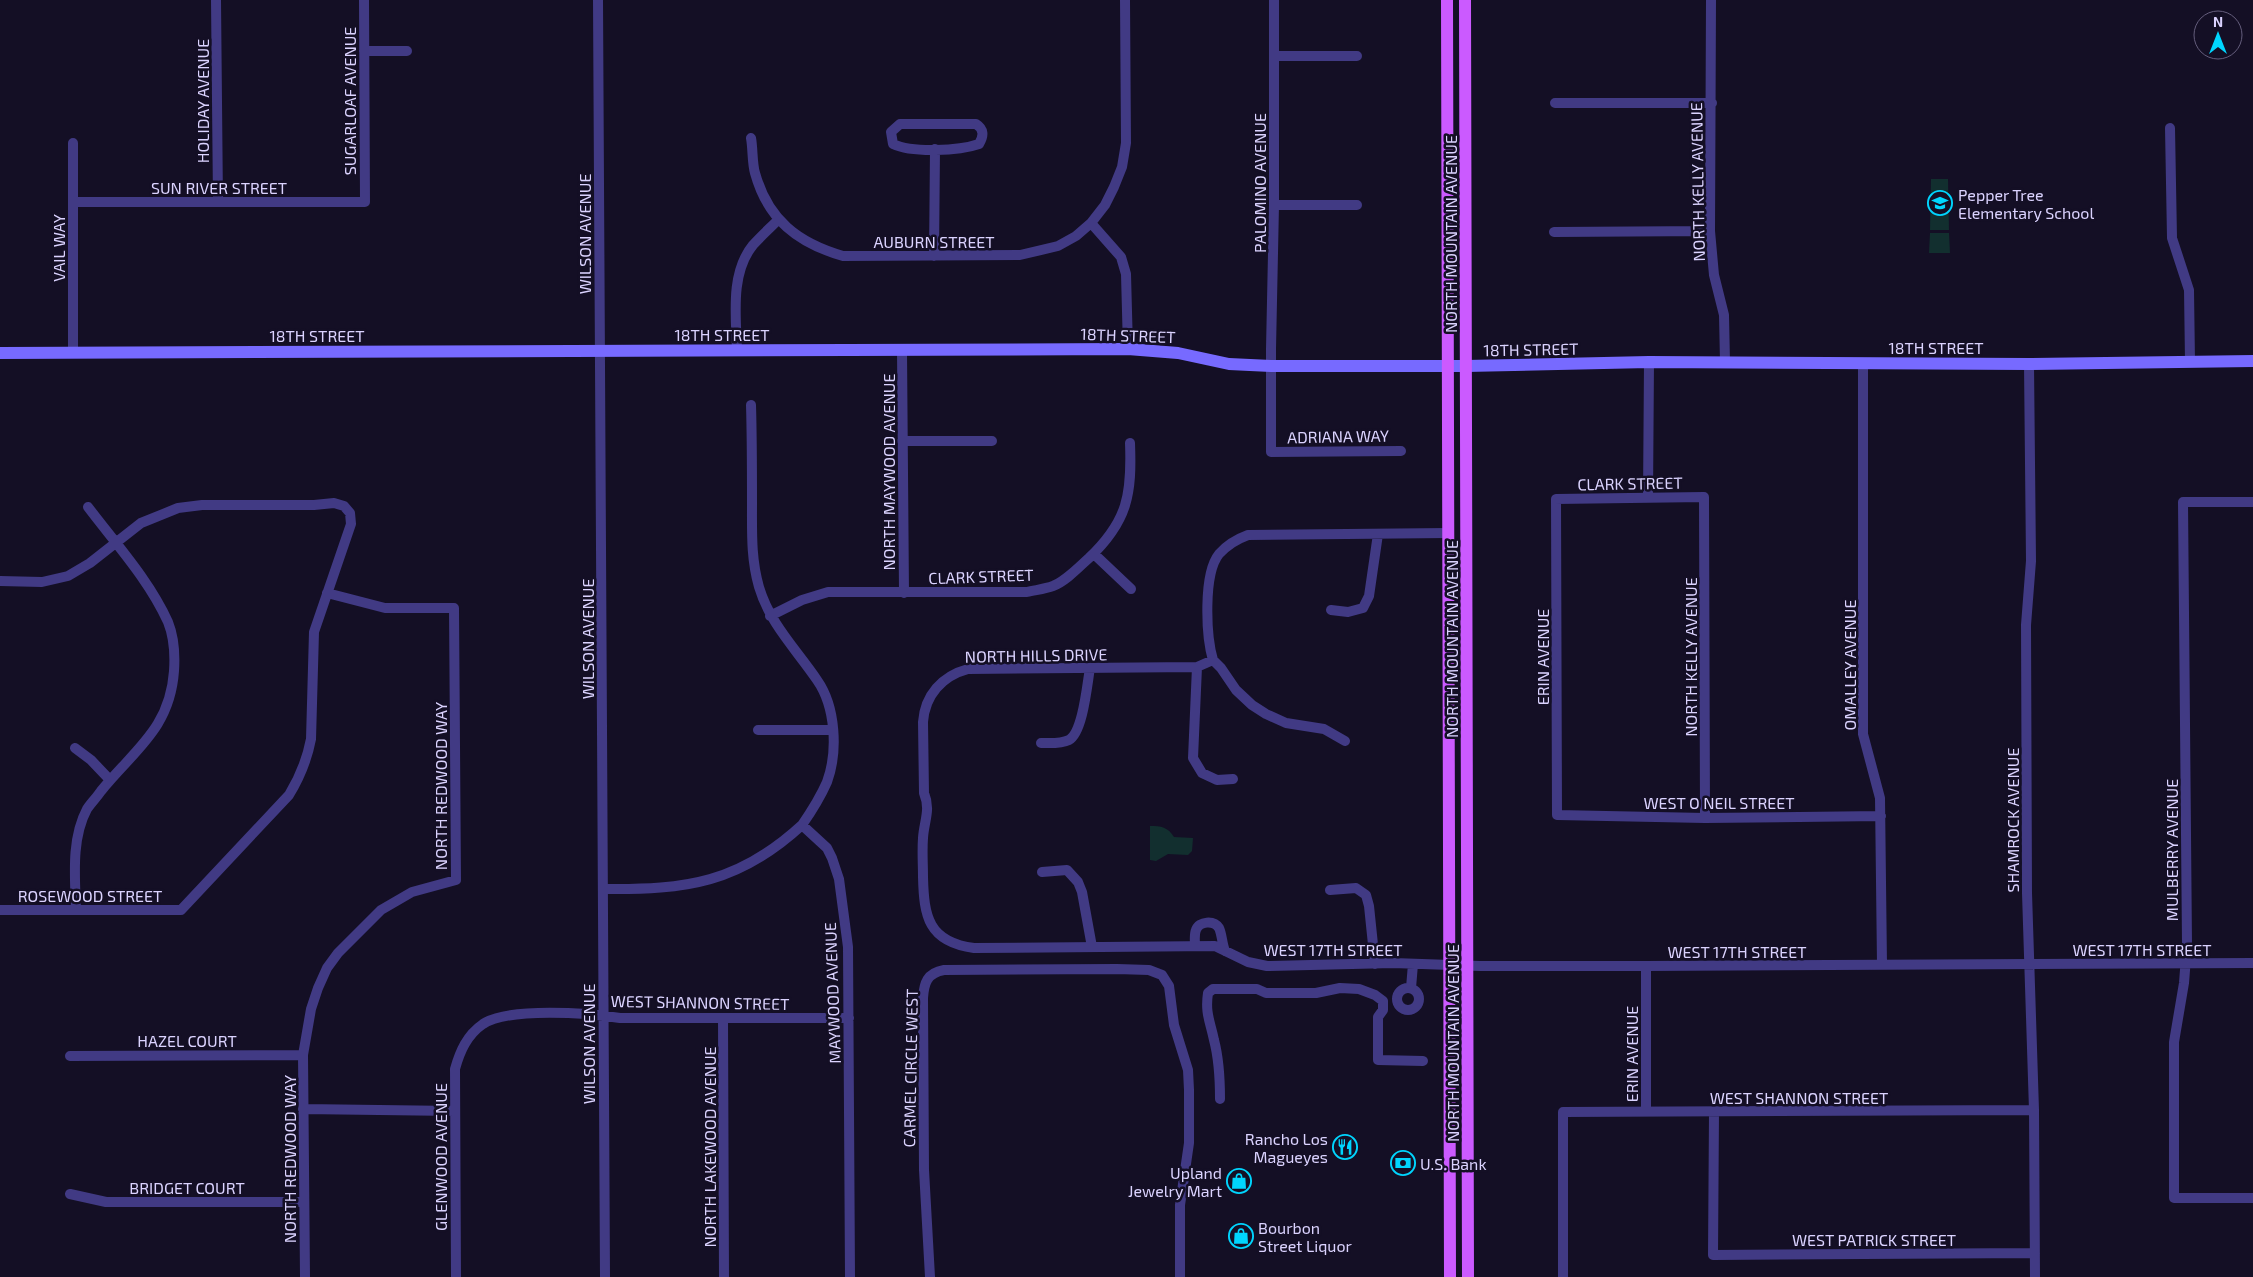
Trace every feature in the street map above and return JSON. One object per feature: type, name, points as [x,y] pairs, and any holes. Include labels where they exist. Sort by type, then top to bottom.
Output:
[{"type":"main road","name":"NORTH MOUNTAIN AVENUE","points":[[1447,0],[1451,966],[1450,1277]]},
{"type":"main road","name":"NORTH MOUNTAIN AVENUE","points":[[1465,0],[1469,966],[1468,1277]]},
{"type":"main road","name":"18TH STREET","points":[[0,353],[1128,349],[1178,353],[1229,364],[1271,366],[1466,366],[1649,362],[2029,364],[2253,361]]},
{"type":"main road","points":[[1450,1247],[1468,1248]]},
{"type":"street","name":"HOLIDAY AVENUE","points":[[216,0],[218,202]]},
{"type":"street","name":"SUGARLOAF AVENUE","points":[[364,0],[365,202]]},
{"type":"street","name":"WILSON AVENUE","points":[[598,0],[604,889],[604,1277]]},
{"type":"street","name":"AUBURN STREET","points":[[778,220],[796,236],[818,249],[843,256],[1020,255],[1058,246],[1076,236],[1091,223],[1105,205],[1122,167],[1126,143],[1125,0]]},
{"type":"street","name":"PALOMINO AVENUE","points":[[1271,366],[1274,205],[1274,0]]},
{"type":"street","name":"NORTH KELLY AVENUE","points":[[1711,0],[1710,231],[1714,275],[1724,315],[1725,362]]},
{"type":"street","points":[[364,51],[408,51]]},
{"type":"street","points":[[1274,56],[1357,56]]},
{"type":"street","points":[[1555,103],[1712,103]]},
{"type":"street","points":[[900,124],[976,124],[982,129],[982,140],[979,144],[935,149],[900,147],[893,144],[891,132],[900,124]]},
{"type":"street","points":[[2170,128],[2172,238],[2189,290],[2190,362]]},
{"type":"street","points":[[737,350],[736,292],[742,266],[752,246],[778,220],[755,173],[751,138]]},
{"type":"street","name":"VAIL WAY","points":[[73,352],[74,143]]},
{"type":"street","points":[[934,256],[935,149]]},
{"type":"street","name":"SUN RIVER STREET","points":[[74,202],[365,202]]},
{"type":"street","points":[[1274,205],[1357,205]]},
{"type":"street","points":[[1091,223],[1121,257],[1126,274],[1128,349]]},
{"type":"street","points":[[1554,232],[1710,231]]},
{"type":"street","name":"NORTH MAYWOOD AVENUE","points":[[902,351],[904,592]]},
{"type":"street","points":[[1648,497],[1649,362]]},
{"type":"street","name":"OMALLEY AVENUE","points":[[1863,363],[1863,734],[1880,798],[1882,965]]},
{"type":"street","name":"SHAMROCK AVENUE","points":[[2029,364],[2031,561],[2026,625],[2027,893],[2031,964],[2035,1277]]},
{"type":"street","name":"ADRIANA WAY","points":[[1271,366],[1271,452],[1401,451]]},
{"type":"street","points":[[604,889],[647,889],[709,880],[758,860],[782,844],[802,825],[816,804],[827,781],[832,760],[833,730],[828,704],[818,681],[770,616],[752,561],[751,405]]},
{"type":"street","points":[[902,441],[992,441]]},
{"type":"street","name":"CLARK STREET","points":[[770,616],[802,600],[828,592],[1027,592],[1054,586],[1077,570],[1094,554],[1112,534],[1123,514],[1131,474],[1130,443]]},
{"type":"street","name":"NORTH KELLY AVENUE","points":[[1704,497],[1705,818]]},
{"type":"street","name":"CLARK STREET","points":[[1556,498],[1704,497]]},
{"type":"street","name":"ERIN AVENUE","points":[[1556,498],[1557,815]]},
{"type":"street","name":"MULBERRY AVENUE","points":[[2253,502],[2183,502],[2186,964],[2174,1042],[2174,1198],[2253,1198]]},
{"type":"street","points":[[0,581],[42,582],[68,576],[90,564],[141,523],[178,508],[202,505],[334,503],[344,506],[350,513],[351,524],[327,593]]},
{"type":"street","points":[[76,910],[75,847],[80,826],[88,809],[110,780],[138,751],[162,720],[173,688],[175,656],[169,625],[156,597],[88,507]]},
{"type":"street","points":[[1344,741],[1324,729],[1286,723],[1266,714],[1252,705],[1236,690],[1213,660],[1210,650],[1209,584],[1219,555],[1231,544],[1248,535],[1448,533]]},
{"type":"street","points":[[1331,610],[1348,612],[1363,608],[1369,596],[1378,534]]},
{"type":"street","points":[[1094,554],[1132,589]]},
{"type":"street","name":"NORTH REDWOOD WAY","points":[[304,1277],[304,1055],[311,1009],[318,988],[326,968],[338,953],[381,910],[412,892],[456,880],[454,608],[385,608],[327,593]]},
{"type":"street","name":"ROSEWOOD STREET","points":[[0,910],[181,910],[289,795],[301,774],[312,739],[314,632],[327,593]]},
{"type":"street","name":"NORTH HILLS DRIVE","points":[[1155,946],[974,948],[953,943],[930,926],[925,912],[923,838],[928,802],[924,794],[923,780],[924,712],[930,696],[944,680],[955,672],[968,669],[1197,667],[1213,660]]},
{"type":"street","points":[[1197,667],[1193,758],[1202,773],[1217,780],[1233,779]]},
{"type":"street","points":[[1041,744],[1061,743],[1070,740],[1078,730],[1090,668]]},
{"type":"street","points":[[758,730],[833,730]]},
{"type":"street","points":[[75,748],[91,760],[110,780]]},
{"type":"street","name":"WEST O NEIL STREET","points":[[1557,815],[1705,818],[1881,816]]},
{"type":"street","name":"MAYWOOD AVENUE","points":[[802,825],[827,848],[832,858],[839,879],[848,947],[850,1277]]},
{"type":"street","points":[[1042,872],[1067,870],[1078,882],[1092,947]]},
{"type":"street","points":[[1330,890],[1356,888],[1366,895],[1369,906],[1375,964]]},
{"type":"street","points":[[1195,946],[1196,930],[1201,924],[1208,922],[1215,924],[1220,929],[1225,951]]},
{"type":"street","name":"WEST 17TH STREET","points":[[1155,946],[1215,946],[1248,962],[1267,966],[1375,964],[1646,966],[2253,963]]},
{"type":"street","points":[[1411,988],[1413,964]]},
{"type":"street","name":"ERIN AVENUE","points":[[1646,966],[1646,1112]]},
{"type":"street","name":"CARMEL CIRCLE WEST","points":[[930,1277],[924,1170],[923,998],[924,984],[928,976],[944,970],[1117,969],[1149,970],[1162,975],[1169,986],[1174,1025],[1188,1070],[1189,1143],[1180,1205],[1180,1277]]},
{"type":"street","points":[[1220,1099],[1220,1083],[1214,1040],[1207,1017],[1206,1005],[1208,993],[1213,988],[1257,989],[1266,993],[1316,993],[1340,988],[1359,989],[1376,995],[1383,1001],[1397,1000]]},
{"type":"street","points":[[1407,988],[1415,990],[1419,998],[1413,1009],[1401,1007],[1397,1000],[1399,992],[1407,988]]},
{"type":"street","points":[[1383,1001],[1383,1010],[1378,1017],[1378,1060],[1422,1061]]},
{"type":"street","name":"WEST SHANNON STREET","points":[[468,1039],[484,1024],[515,1014],[586,1014],[620,1018],[849,1018]]},
{"type":"street","name":"NORTH LAKEWOOD AVENUE","points":[[723,1018],[724,1277]]},
{"type":"street","name":"GLENWOOD AVENUE","points":[[456,1277],[455,1069],[460,1052],[468,1039]]},
{"type":"street","name":"HAZEL COURT","points":[[70,1056],[304,1055]]},
{"type":"street","points":[[304,1109],[455,1111]]},
{"type":"street","name":"WEST SHANNON STREET","points":[[1563,1277],[1563,1112],[2034,1110]]},
{"type":"street","name":"WEST PATRICK STREET","points":[[1714,1112],[1714,1255],[2035,1253]]},
{"type":"street","name":"BRIDGET COURT","points":[[70,1194],[106,1202],[304,1202]]},
{"type":"green space","points":[[1931,179],[1948,179],[1949,230],[1930,230]]},
{"type":"green space","points":[[1930,233],[1949,233],[1950,253],[1929,253]]},
{"type":"green space","points":[[1150,826],[1164,828],[1174,837],[1193,838],[1192,851],[1188,855],[1168,854],[1156,861],[1150,860]]},
{"type":"place","name":"Pepper Tree Elementary School","points":[[1940,203]]},
{"type":"place","name":"Rancho Los Magueyes","points":[[1345,1147]]},
{"type":"place","name":"U.S. Bank","points":[[1403,1163]]},
{"type":"place","name":"Upland Jewelry Mart","points":[[1239,1181]]},
{"type":"place","name":"Bourbon Street Liquor","points":[[1241,1236]]}]
